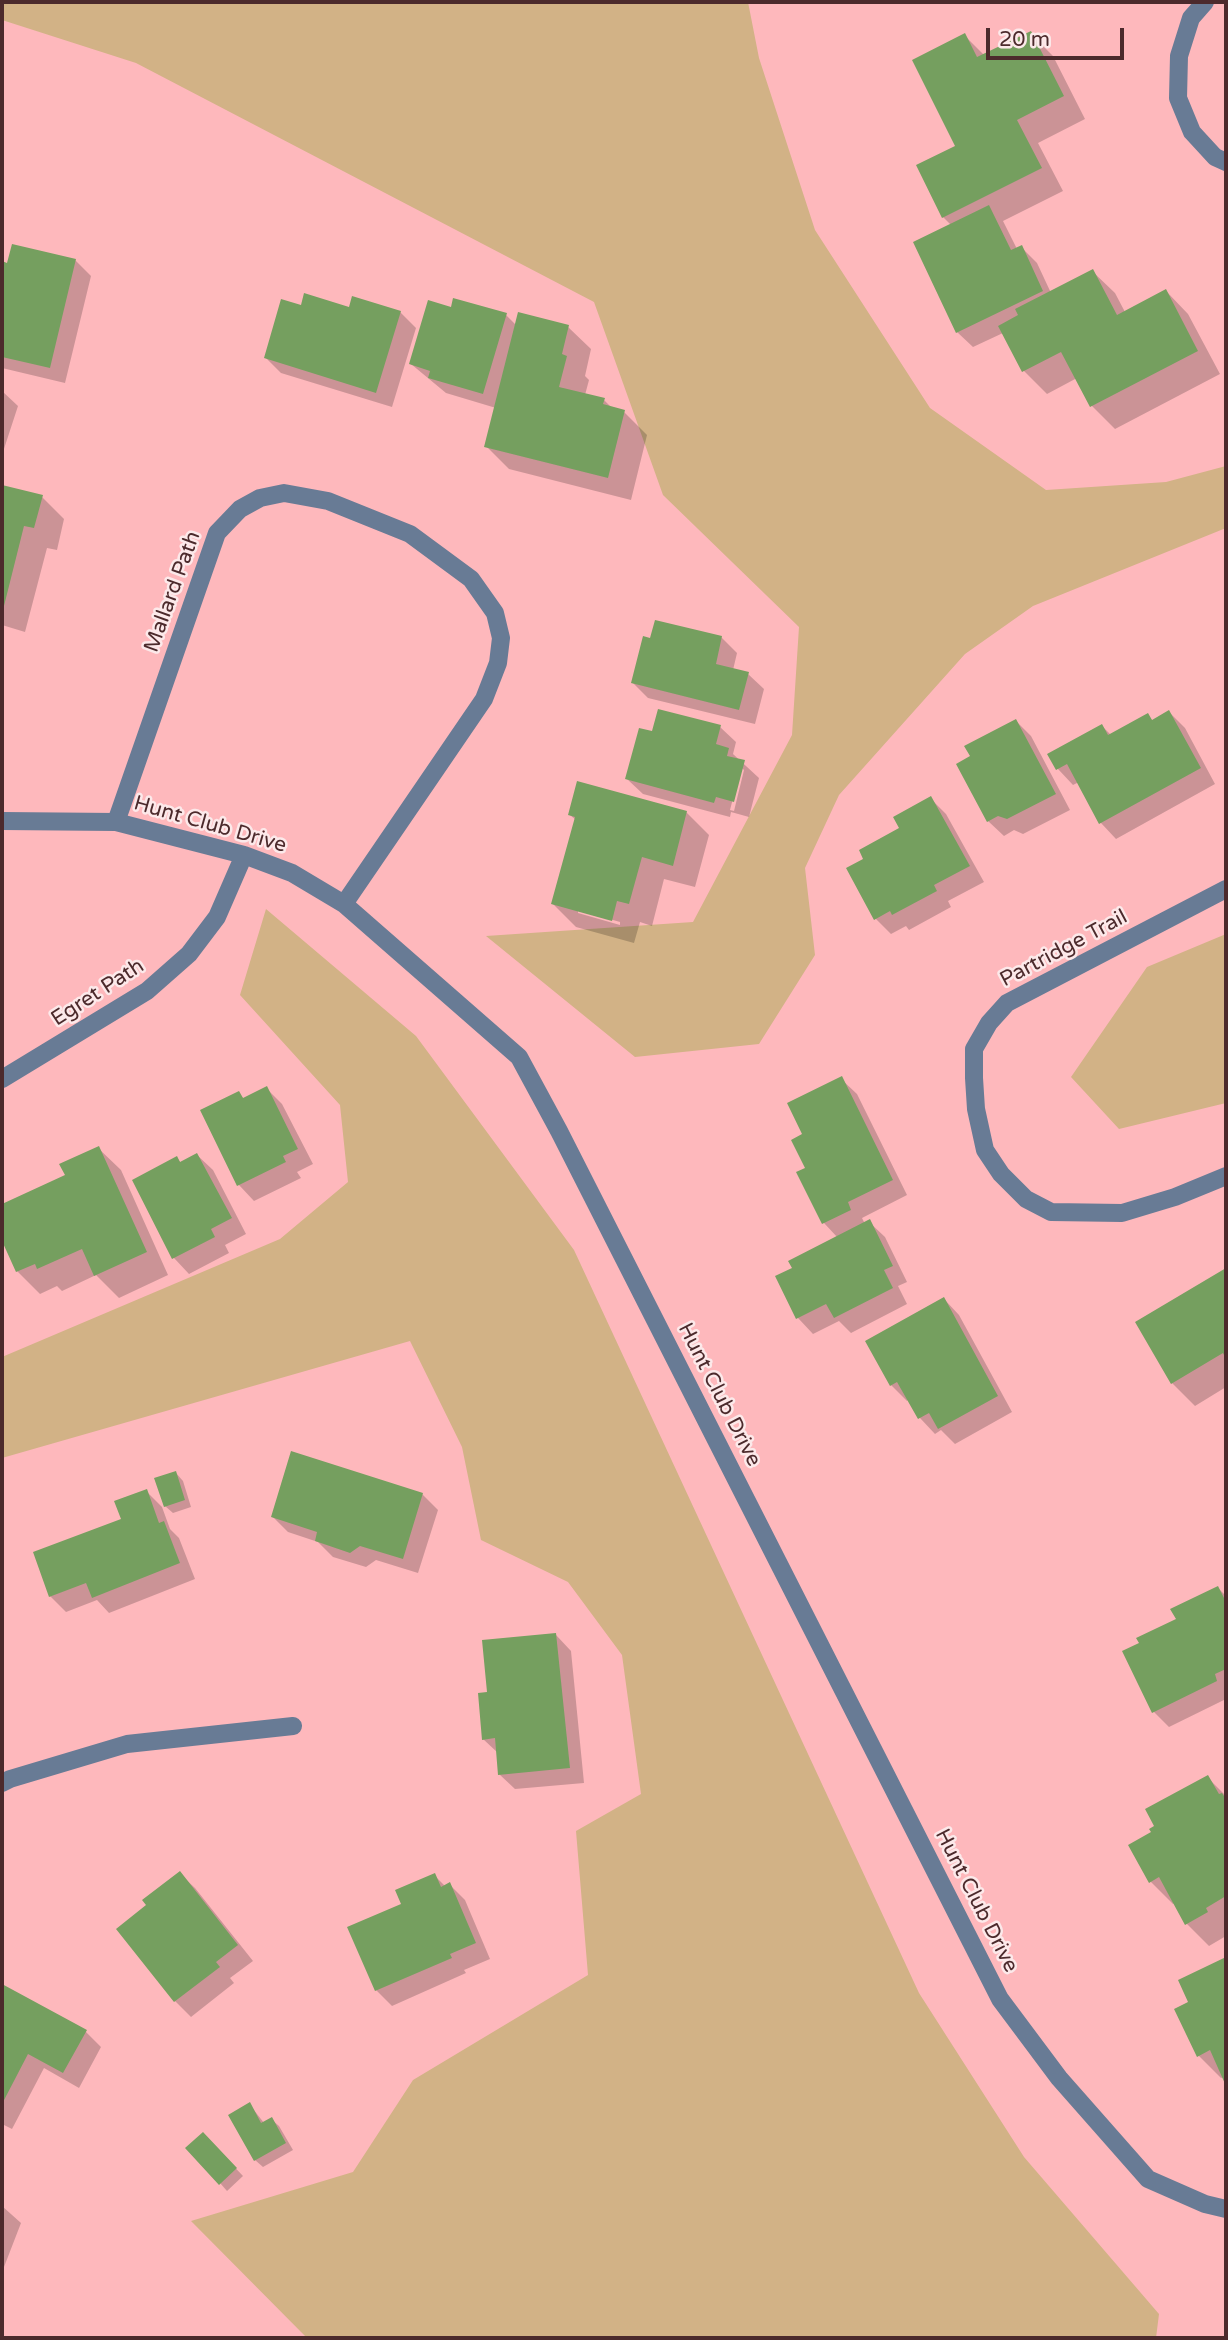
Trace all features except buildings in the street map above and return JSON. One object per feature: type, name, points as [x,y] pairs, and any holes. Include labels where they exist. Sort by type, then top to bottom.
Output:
[{"type":"street","points":[[1206,2],[1191,18],[1179,56],[1178,98],[1192,132],[1215,157],[1226,162]]},
{"type":"street","name":"Mallard Path","points":[[116,822],[216,533],[240,509],[260,498],[284,493],[328,501],[410,534],[471,579],[495,613],[501,639],[498,663],[484,699],[344,904]]},
{"type":"street","name":"Hunt Club Drive","points":[[2,821],[116,822],[244,855],[292,873],[344,904],[519,1057],[1000,1998],[1059,2078],[1148,2179],[1205,2204],[1226,2209]]},
{"type":"street","name":"Egret Path","points":[[2,1079],[147,991],[189,954],[217,917],[244,855]]},
{"type":"street","name":"Partridge Trail","points":[[1226,889],[1007,1003],[989,1023],[974,1049],[976,1109],[985,1150],[1001,1174],[1026,1199],[1051,1212],[1122,1213],[1175,1197],[1226,1176]]},
{"type":"street","points":[[2,1783],[127,1744],[293,1726]]},
{"type":"shaded area","points":[[2,2],[748,2],[759,58],[815,230],[930,408],[1046,490],[1166,482],[1226,466],[1226,528],[1033,606],[965,654],[839,795],[805,868],[815,955],[759,1044],[635,1057],[486,936],[693,922],[792,735],[799,627],[663,495],[594,302],[136,63],[2,20]]},
{"type":"shaded area","points":[[266,909],[416,1036],[574,1250],[919,1993],[1024,2157],[1159,2314],[1156,2338],[307,2338],[191,2221],[353,2172],[413,2080],[588,1975],[576,1831],[641,1794],[622,1655],[568,1582],[481,1540],[462,1447],[410,1341],[2,1458],[2,1357],[280,1239],[348,1182],[340,1105],[240,995]]},
{"type":"shaded area","points":[[1226,934],[1226,1103],[1119,1129],[1071,1077],[1147,967]]}]
